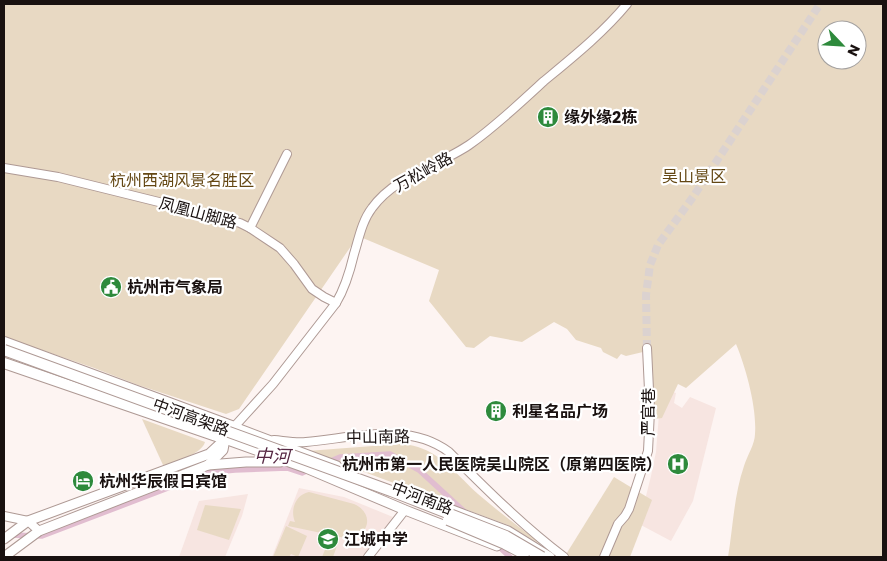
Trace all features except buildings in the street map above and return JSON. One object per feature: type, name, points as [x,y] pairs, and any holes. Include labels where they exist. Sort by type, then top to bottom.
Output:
[{"type":"highway","points":[[4,342],[234,427]]},
{"type":"highway","name":"中河高架路","points":[[4,350],[391,491],[506,536],[542,557]]},
{"type":"highway","name":"中河高架路","points":[[4,356],[316,467],[505,544],[530,557]]},
{"type":"highway","points":[[4,362],[225,440]]},
{"type":"main road","points":[[4,538],[28,521],[209,454],[225,440],[234,427]]},
{"type":"main road","name":"中河南路","points":[[234,427],[508,531],[550,557]]},
{"type":"main road","points":[[208,466],[223,450],[225,440]]},
{"type":"main road","name":"中河南路","points":[[225,440],[310,470],[404,512],[493,544],[522,557]]},
{"type":"main road","name":"中河南路","points":[[4,557],[38,532],[208,466],[246,462],[288,462]]},
{"type":"street","name":"万松岭路","points":[[234,427],[272,384],[336,303],[341,295],[363,224],[379,200],[402,182],[457,153],[482,136],[605,29],[627,4]]},
{"type":"street","points":[[250,228],[287,154]]},
{"type":"street","name":"凤凰山脚路","points":[[4,168],[58,177],[240,223],[280,248],[312,289],[336,303]]},
{"type":"street","name":"严官巷","points":[[604,557],[618,524],[628,509],[648,451],[650,411],[647,348]]},
{"type":"street","name":"中山南路","points":[[267,440],[303,442],[354,436],[397,434],[409,434],[428,439],[449,452],[512,513],[564,557]]},
{"type":"street","points":[[368,557],[404,512]]},
{"type":"street","points":[[4,516],[28,521],[38,532]]},
{"type":"shaded area","name":"杭州市第一人民医院吴山院区（原第四医院）","points":[[661,388],[676,393],[674,403],[682,408],[690,397],[716,408],[693,501],[671,541],[639,524],[656,452]]},
{"type":"shaded area","name":"江城中学","points":[[299,488],[344,497],[393,517],[364,557],[272,557]]},
{"type":"shaded area","points":[[248,494],[242,516],[225,557],[179,557],[199,501]]},
{"type":"green space","name":"杭州西湖风景名胜区","points":[[4,4],[883,4],[883,557],[728,557],[738,488],[755,434],[750,388],[736,344],[686,388],[678,384],[662,418],[654,419],[643,352],[626,356],[621,354],[617,359],[603,352],[601,348],[576,340],[567,329],[554,322],[522,342],[490,336],[474,348],[466,347],[429,301],[439,270],[358,236],[239,409],[226,414],[138,385],[4,337]]},
{"type":"green space","points":[[142,419],[205,442],[194,454],[163,465]]},
{"type":"green space","points":[[399,444],[418,447],[435,455],[486,501],[545,547],[508,525],[307,451]]},
{"type":"green space","points":[[614,477],[652,500],[630,557],[566,557],[565,556]]},
{"type":"green space","points":[[309,492],[354,504],[360,508],[367,518],[367,523],[362,533],[350,539],[288,526],[290,521],[295,522],[293,513],[297,500],[300,496]]},
{"type":"green space","points":[[205,505],[241,509],[229,540],[197,530]]},
{"type":"green space","points":[[286,526],[307,536],[298,557],[291,554],[289,557],[273,557]]},
{"type":"green space","points":[[329,540],[338,543],[333,557],[322,557]]},
{"type":"waterway","name":"中河","points":[[326,463],[340,457],[390,454],[419,470],[467,514]]},
{"type":"waterway","name":"中河","points":[[8,535],[42,536],[204,473],[287,468],[302,473],[311,469]]},
{"type":"waterway","name":"中河","points":[[496,544],[510,557]]},
{"type":"tunnel","points":[[647,348],[646,295],[650,265],[658,245],[693,197],[820,4]]},
{"type":"place","name":"缘外缘2栋","points":[[548,117]]},
{"type":"place","name":"杭州市气象局","points":[[111,287]]},
{"type":"place","name":"利星名品广场","points":[[496,411]]},
{"type":"place","name":"杭州市第一人民医院吴山院区（原第四医院）","points":[[678,464]]},
{"type":"place","name":"杭州华辰假日宾馆","points":[[83,481]]},
{"type":"place","name":"江城中学","points":[[328,539]]},
{"type":"park label","name":"吴山景区","points":[[694,176]]}]
